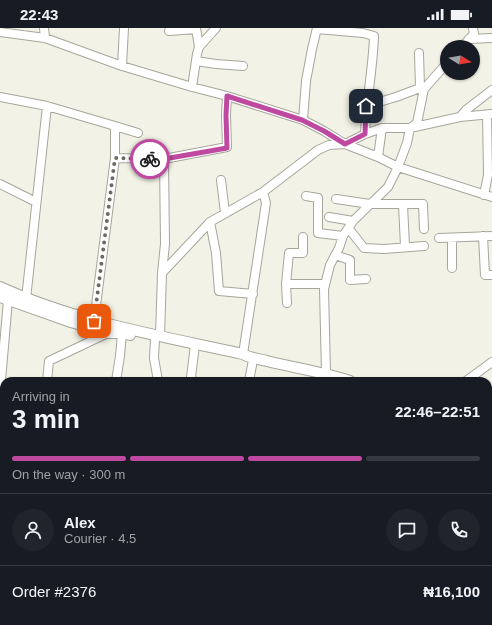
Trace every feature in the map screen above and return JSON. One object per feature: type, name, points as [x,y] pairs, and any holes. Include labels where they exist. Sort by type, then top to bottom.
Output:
[{"type":"main road","points":[[0,287],[26,299],[94,321],[157,338],[243,354],[320,377]]},
{"type":"main road","points":[[4,299],[108,333],[122,333],[148,340],[157,338],[195,345],[318,377]]},
{"type":"street","points":[[44,28],[45,38]]},
{"type":"street","points":[[122,66],[124,28]]},
{"type":"street","points":[[169,31],[196,28],[199,47],[192,87]]},
{"type":"street","points":[[199,47],[216,28]]},
{"type":"street","points":[[302,120],[306,81],[317,28],[363,33],[374,36],[374,47],[366,106],[365,134]]},
{"type":"street","points":[[469,39],[474,34],[473,28]]},
{"type":"street","points":[[0,32],[45,38],[122,66],[227,96],[302,120],[345,144],[378,157],[398,167],[488,196],[489,115],[460,117],[410,128],[382,128],[365,134],[345,144],[329,145],[318,150],[263,192],[210,222],[162,272]]},
{"type":"street","points":[[469,39],[492,38]]},
{"type":"street","points":[[326,377],[325,284],[330,265],[336,256],[343,236],[351,225],[388,187],[398,167],[407,143],[410,128],[417,123],[422,88],[419,53]]},
{"type":"street","points":[[196,61],[243,66]]},
{"type":"street","points":[[366,106],[422,88],[440,70]]},
{"type":"street","points":[[460,117],[466,110],[492,90]]},
{"type":"street","points":[[115,158],[164,159],[227,148],[227,96]]},
{"type":"street","points":[[0,97],[47,106],[138,133]]},
{"type":"street","points":[[26,299],[47,106]]},
{"type":"street","points":[[94,321],[115,158],[115,126]]},
{"type":"street","points":[[378,157],[382,128]]},
{"type":"street","points":[[157,377],[154,358],[165,244],[164,159]]},
{"type":"street","points":[[221,180],[225,213]]},
{"type":"street","points":[[0,184],[36,202]]},
{"type":"street","points":[[243,354],[266,203],[263,192]]},
{"type":"street","points":[[306,196],[318,198],[318,233],[343,236]]},
{"type":"street","points":[[336,199],[370,204],[423,204],[424,229]]},
{"type":"street","points":[[403,205],[405,246]]},
{"type":"street","points":[[329,217],[351,225],[364,248],[384,249],[405,246],[424,246]]},
{"type":"street","points":[[210,222],[216,253],[219,291],[252,294]]},
{"type":"street","points":[[483,236],[485,275],[492,274]]},
{"type":"street","points":[[439,238],[492,236]]},
{"type":"street","points":[[287,303],[286,284],[289,253],[302,253],[303,237]]},
{"type":"street","points":[[452,238],[452,268]]},
{"type":"street","points":[[336,256],[350,260],[350,280],[366,279]]},
{"type":"street","points":[[286,284],[325,284]]},
{"type":"street","points":[[1,377],[4,299]]},
{"type":"street","points":[[47,377],[49,361],[108,333]]},
{"type":"street","points":[[116,377],[122,333]]},
{"type":"street","points":[[191,377],[195,345]]},
{"type":"street","points":[[250,377],[252,360]]},
{"type":"street","points":[[471,377],[492,362]]},
{"type":"way so far","points":[[94,321],[115,158],[150,159]]},
{"type":"route","points":[[150,159],[164,159],[227,148],[227,96],[302,120],[345,144],[365,134],[366,106]]}]
